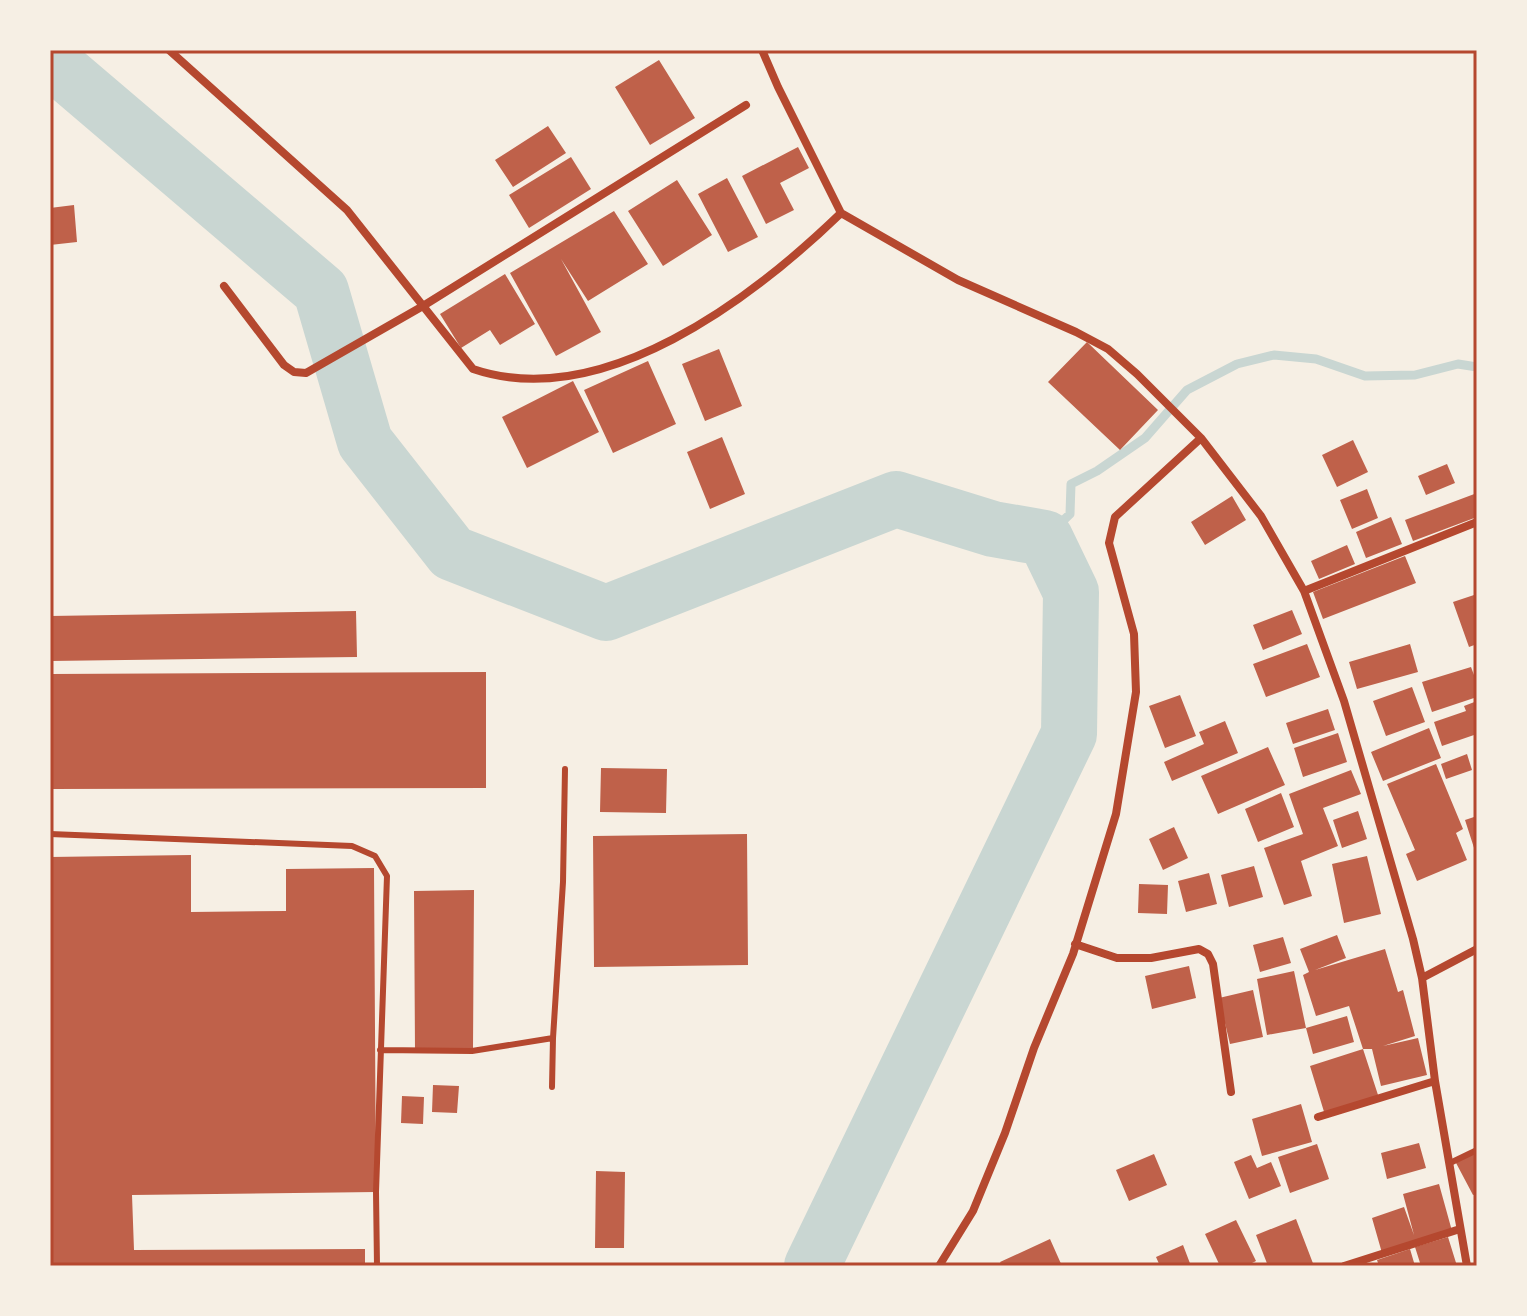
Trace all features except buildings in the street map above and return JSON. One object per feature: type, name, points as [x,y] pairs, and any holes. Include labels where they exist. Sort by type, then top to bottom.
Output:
[{"type":"street","points":[[169,50],[347,210],[473,369],[497,378],[528,379],[578,374],[626,360],[699,325],[764,281],[841,213]]},
{"type":"street","points":[[762,50],[841,213],[958,280],[1108,349],[1201,438],[1261,516],[1304,591],[1344,701],[1413,939],[1422,978],[1435,1081],[1467,1266]]},
{"type":"street","points":[[224,286],[284,365],[294,372],[306,373],[423,306],[746,105]]},
{"type":"street","points":[[939,1266],[973,1211],[1075,944],[1116,814],[1136,692],[1134,634],[1109,543],[1115,517],[1201,438]]},
{"type":"street","points":[[1304,591],[1477,522]]},
{"type":"street","points":[[1075,944],[1117,958],[1151,958],[1199,949],[1208,954],[1213,964],[1231,1092]]},
{"type":"street","points":[[1422,978],[1477,949]]},
{"type":"street","points":[[1318,1117],[1435,1081]]},
{"type":"street","points":[[1344,1266],[1460,1229]]},
{"type":"lane","points":[[552,1087],[563,882],[565,769]]},
{"type":"lane","points":[[50,834],[352,846],[375,856],[387,876],[380,1050],[377,1266]]},
{"type":"lane","points":[[380,1050],[472,1051],[553,1038]]},
{"type":"lane","points":[[1450,1163],[1477,1150]]},
{"type":"waterway","points":[[50,60],[321,291],[365,442],[452,553],[606,613],[896,499],[993,529],[1045,538],[1071,592],[1069,734],[812,1266]]},
{"type":"waterway","points":[[1045,538],[1070,514],[1071,484],[1097,471],[1145,438],[1187,390],[1237,364],[1274,355],[1316,359],[1365,376],[1415,375],[1458,364],[1477,367]]}]
